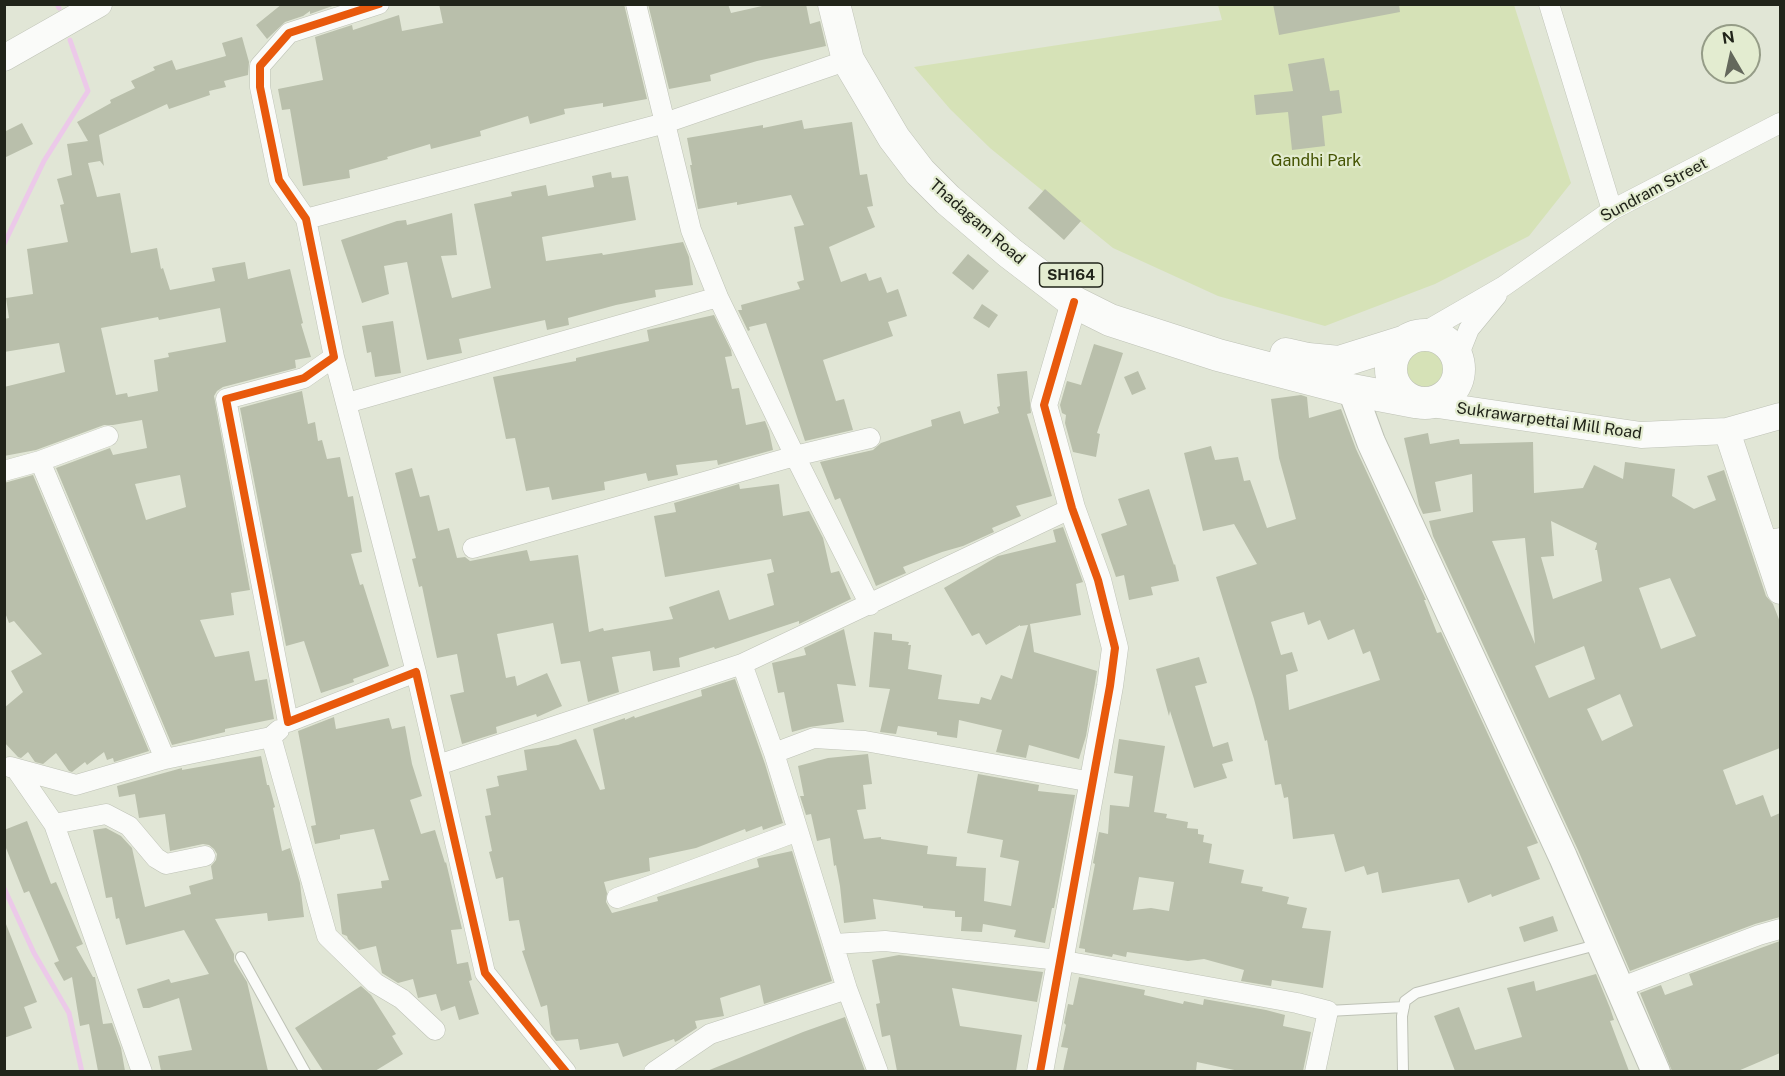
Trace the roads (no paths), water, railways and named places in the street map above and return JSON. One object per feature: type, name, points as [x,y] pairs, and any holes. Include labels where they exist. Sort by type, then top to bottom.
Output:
[{"type":"main road","name":"Thadagam Road","points":[[834,4],[848,60],[894,138],[920,172],[948,200],[1010,253],[1074,302],[1110,321],[1218,355],[1352,390],[1420,402]]},
{"type":"main road","name":"Thadagam Road","points":[[854,4],[865,46],[875,67],[896,105],[940,164],[979,201],[1078,281],[1116,303],[1153,316],[1308,359],[1339,362],[1410,339]]},
{"type":"main road","name":"SH164","points":[[1410,339],[1424,336],[1435,337],[1445,342],[1457,359]]},
{"type":"main road","points":[[1410,339],[1394,355],[1391,374],[1399,392],[1420,402],[1435,401],[1444,397],[1452,389],[1459,369],[1457,359]]},
{"type":"main road","points":[[1352,390],[1371,442],[1563,857],[1656,1071]]},
{"type":"street","points":[[4,58],[99,4]]},
{"type":"street","points":[[379,4],[289,33],[260,66],[260,87],[279,180],[306,219],[334,357],[416,672],[485,973],[566,1071]]},
{"type":"street","points":[[636,4],[691,230],[718,297],[870,604]]},
{"type":"street","points":[[1549,4],[1612,210]]},
{"type":"street","points":[[306,219],[665,123],[848,60]]},
{"type":"street","name":"Sundram Street","points":[[1410,339],[1504,286],[1612,210],[1780,123]]},
{"type":"street","name":"Sundram Street","points":[[1457,359],[1469,329],[1504,286]]},
{"type":"street","points":[[347,403],[718,297]]},
{"type":"street","points":[[1040,1071],[1115,648],[1098,580],[1072,508],[1044,405],[1074,302]]},
{"type":"street","points":[[288,722],[226,399],[304,378],[334,357]]},
{"type":"street","name":"Sukrawarpettai Mill Road","points":[[1420,402],[1641,435],[1727,431],[1780,416]]},
{"type":"street","points":[[1727,431],[1771,539],[1780,591]]},
{"type":"street","points":[[4,471],[40,461],[108,436]]},
{"type":"street","points":[[472,548],[795,456],[870,438]]},
{"type":"street","points":[[40,461],[165,759]]},
{"type":"street","points":[[438,765],[742,664],[1072,508]]},
{"type":"street","points":[[742,664],[774,753],[847,988],[878,1071]]},
{"type":"street","points":[[10,767],[76,785],[165,759],[271,737],[288,722],[416,672]]},
{"type":"street","points":[[271,737],[327,936],[375,982],[402,999],[435,1030]]},
{"type":"street","points":[[774,753],[814,738],[865,741],[1092,782]]},
{"type":"street","points":[[10,767],[54,824],[142,1071]]},
{"type":"street","points":[[54,824],[106,814],[129,826],[156,858],[166,864],[205,856]]},
{"type":"street","points":[[617,898],[798,831]]},
{"type":"street","points":[[1619,988],[1780,929]]},
{"type":"street","points":[[833,945],[885,941],[1059,960],[1297,1003],[1329,1011],[1315,1071]]},
{"type":"street","points":[[654,1071],[710,1035],[847,988]]},
{"type":"lane","points":[[1403,1071],[1402,1017],[1406,1001],[1416,993],[1600,944]]},
{"type":"lane","points":[[241,957],[304,1071]]},
{"type":"lane","points":[[1329,1011],[1404,1007]]},
{"type":"waterway","points":[[57,4],[59,8]]},
{"type":"waterway","points":[[4,244],[44,161],[88,91],[70,40]]},
{"type":"waterway","points":[[4,888],[34,953],[69,1013],[82,1072]]},
{"type":"park label","name":"Gandhi Park","points":[[1316,161]]}]
